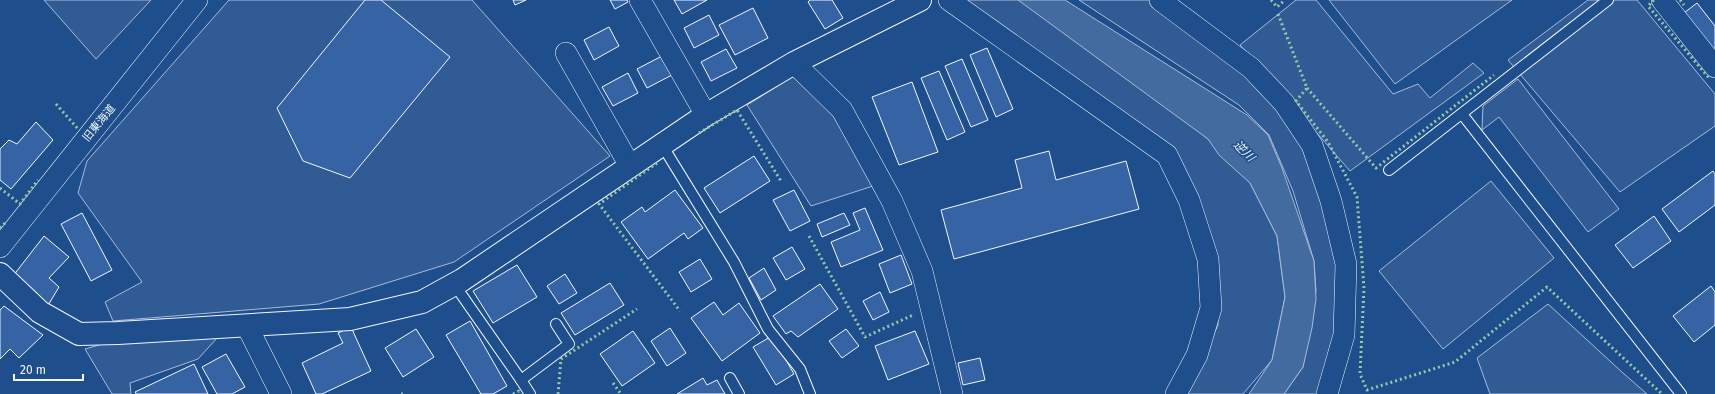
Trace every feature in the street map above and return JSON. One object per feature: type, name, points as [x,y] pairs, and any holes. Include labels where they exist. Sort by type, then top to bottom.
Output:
[{"type":"street","name":"旧東海道","points":[[0,247],[197,0]]},
{"type":"street","points":[[640,0],[706,115]]},
{"type":"street","points":[[0,274],[40,312],[79,334],[246,326],[350,318],[422,302],[454,284],[706,115],[794,63],[920,0]]},
{"type":"street","points":[[949,0],[1167,156],[1189,200],[1208,259],[1211,308],[1197,355],[1176,394]]},
{"type":"street","points":[[1160,0],[1252,68],[1284,103],[1312,145],[1331,201],[1346,264],[1344,335],[1327,394]]},
{"type":"street","points":[[1662,0],[1715,67]]},
{"type":"street","points":[[566,53],[630,166]]},
{"type":"street","points":[[794,63],[842,110],[892,201],[922,271],[952,394]]},
{"type":"street","points":[[246,326],[281,394]]},
{"type":"lane","points":[[1389,170],[1608,0]]},
{"type":"lane","points":[[1462,114],[1681,394]]},
{"type":"lane","points":[[662,145],[734,262],[768,329],[800,369],[810,394]]},
{"type":"lane","points":[[454,284],[530,394]]},
{"type":"lane","points":[[521,380],[569,344],[556,324]]},
{"type":"lane","points":[[730,378],[739,394]]},
{"type":"shaded area","points":[[44,0],[151,0],[96,59]]},
{"type":"shaded area","points":[[229,0],[472,0],[610,156],[454,262],[319,304],[113,321],[105,302],[142,282],[78,193],[87,161]]},
{"type":"shaded area","points":[[954,0],[1038,0],[1208,139],[1250,183],[1277,236],[1285,297],[1272,360],[1243,394],[1184,394],[1195,376],[1218,325],[1215,264],[1173,154]]},
{"type":"shaded area","points":[[1079,0],[1153,0],[1247,68],[1310,148],[1342,264],[1341,324],[1321,394],[1284,394],[1303,367],[1316,291],[1314,261],[1293,191],[1269,135],[1239,105]]},
{"type":"shaded area","points":[[1296,0],[1316,0],[1393,94],[1418,84],[1430,98],[1473,63],[1484,73],[1350,171],[1240,45]]},
{"type":"shaded area","points":[[1329,0],[1512,0],[1395,84]]},
{"type":"shaded area","points":[[1588,0],[1637,0],[1715,94],[1715,126],[1620,192],[1508,60]]},
{"type":"shaded area","points":[[794,76],[837,120],[873,186],[811,206],[747,105]]},
{"type":"shaded area","points":[[1518,79],[1619,209],[1588,232],[1499,117],[1482,130],[1483,106]]},
{"type":"shaded area","points":[[1491,181],[1554,258],[1443,349],[1379,271]]},
{"type":"shaded area","points":[[1548,304],[1647,394],[1490,394],[1477,358]]},
{"type":"shaded area","points":[[144,332],[218,337],[198,359],[130,383],[131,394],[112,394],[85,349]]},
{"type":"water","name":"逆川","points":[[1018,0],[1065,0],[1247,115],[1268,135],[1282,168],[1314,261],[1316,299],[1312,328],[1303,367],[1284,394],[1249,394],[1272,360],[1285,297],[1277,236],[1250,183],[1219,155],[1208,139]]},
{"type":"building","points":[[365,0],[381,0],[450,57],[350,178],[303,161],[277,108]]},
{"type":"building","points":[[513,0],[526,0],[515,5]]},
{"type":"building","points":[[610,0],[627,0],[628,2],[615,9]]},
{"type":"building","points":[[674,0],[707,0],[682,14]]},
{"type":"building","points":[[810,0],[832,0],[843,18],[825,29],[808,2]]},
{"type":"building","points":[[1697,3],[1715,26],[1715,51],[1684,13]]},
{"type":"building","points":[[753,8],[768,38],[735,55],[719,25]]},
{"type":"building","points":[[709,15],[719,35],[694,48],[684,28]]},
{"type":"building","points":[[609,27],[619,46],[594,60],[584,40]]},
{"type":"building","points":[[987,48],[1013,109],[996,117],[970,55]]},
{"type":"building","points":[[726,49],[737,68],[711,81],[701,62]]},
{"type":"building","points":[[662,56],[672,75],[647,88],[637,69]]},
{"type":"building","points":[[962,59],[988,120],[971,127],[945,66]]},
{"type":"building","points":[[939,71],[965,132],[947,140],[921,78]]},
{"type":"building","points":[[628,73],[638,93],[613,106],[602,87]]},
{"type":"building","points":[[912,82],[938,152],[899,165],[872,97]]},
{"type":"building","points":[[36,122],[53,140],[11,189],[0,180],[0,149],[9,140],[17,144]]},
{"type":"building","points":[[1049,151],[1056,180],[1126,161],[1139,209],[954,259],[941,210],[1022,188],[1015,160]]},
{"type":"building","points":[[754,156],[770,181],[720,213],[704,188]]},
{"type":"building","points":[[1713,171],[1715,174],[1715,205],[1679,232],[1662,209]]},
{"type":"building","points":[[675,190],[703,228],[688,239],[684,233],[648,259],[621,222],[642,207],[645,212]]},
{"type":"building","points":[[794,190],[810,221],[790,231],[773,200]]},
{"type":"building","points":[[865,208],[883,250],[841,267],[831,242],[860,230],[853,213]]},
{"type":"building","points":[[82,213],[112,270],[91,281],[61,224]]},
{"type":"building","points":[[844,213],[850,225],[822,237],[817,224]]},
{"type":"building","points":[[1654,216],[1671,241],[1633,268],[1615,245]]},
{"type":"building","points":[[44,236],[69,257],[49,278],[59,287],[47,307],[13,276]]},
{"type":"building","points":[[792,247],[805,269],[786,280],[773,258]]},
{"type":"building","points":[[901,255],[912,284],[890,293],[879,264]]},
{"type":"building","points":[[700,259],[712,279],[691,292],[679,272]]},
{"type":"building","points":[[517,265],[537,297],[493,323],[473,291]]},
{"type":"building","points":[[764,268],[776,290],[761,300],[749,278]]},
{"type":"building","points":[[565,274],[577,293],[559,304],[547,286]]},
{"type":"building","points":[[610,283],[624,305],[575,335],[561,313]]},
{"type":"building","points":[[820,284],[838,309],[798,337],[791,331],[786,334],[773,316]]},
{"type":"building","points":[[1711,286],[1715,292],[1715,325],[1694,342],[1673,316]]},
{"type":"building","points":[[880,292],[889,312],[873,320],[863,301]]},
{"type":"building","points":[[714,302],[723,315],[739,303],[760,333],[722,361],[691,318]]},
{"type":"building","points":[[4,306],[43,335],[19,358],[10,349],[0,359],[0,310]]},
{"type":"building","points":[[470,321],[507,386],[493,394],[481,394],[446,335]]},
{"type":"building","points":[[351,327],[371,371],[322,394],[316,394],[302,363],[343,343],[338,333]]},
{"type":"building","points":[[670,328],[686,353],[667,366],[651,341]]},
{"type":"building","points":[[416,329],[434,357],[403,377],[385,348]]},
{"type":"building","points":[[846,329],[859,346],[842,358],[829,341]]},
{"type":"building","points":[[633,331],[655,363],[622,386],[600,354]]},
{"type":"building","points":[[915,331],[929,364],[888,380],[875,346]]},
{"type":"building","points":[[772,336],[794,374],[776,385],[753,347]]},
{"type":"building","points":[[226,354],[245,387],[232,394],[217,394],[202,367]]},
{"type":"building","points":[[980,358],[985,380],[963,385],[958,363]]},
{"type":"building","points":[[194,364],[208,394],[136,394],[135,392]]},
{"type":"building","points":[[703,378],[707,385],[717,380],[725,394],[677,394]]},
{"type":"hedge","points":[[1271,0],[1277,7],[1285,0]]},
{"type":"hedge","points":[[1652,0],[1653,1],[1648,6],[1709,78]]},
{"type":"hedge","points":[[1680,0],[1684,5]]},
{"type":"hedge","points":[[1278,14],[1307,88],[1296,101],[1328,142],[1357,197],[1364,288],[1360,374],[1367,390],[1455,362],[1547,287],[1662,394]]},
{"type":"hedge","points":[[1307,88],[1376,168],[1494,75]]},
{"type":"hedge","points":[[56,104],[79,130]]},
{"type":"hedge","points":[[699,133],[737,110],[781,181]]},
{"type":"hedge","points":[[657,163],[599,204],[680,311]]},
{"type":"hedge","points":[[0,188],[20,204],[38,180]]},
{"type":"hedge","points":[[0,228],[6,222]]},
{"type":"hedge","points":[[809,236],[865,337],[913,315]]},
{"type":"hedge","points":[[558,394],[561,359],[637,309]]},
{"type":"hedge","points":[[613,383],[621,394]]},
{"type":"hedge","points":[[513,394],[519,391],[521,394]]}]
